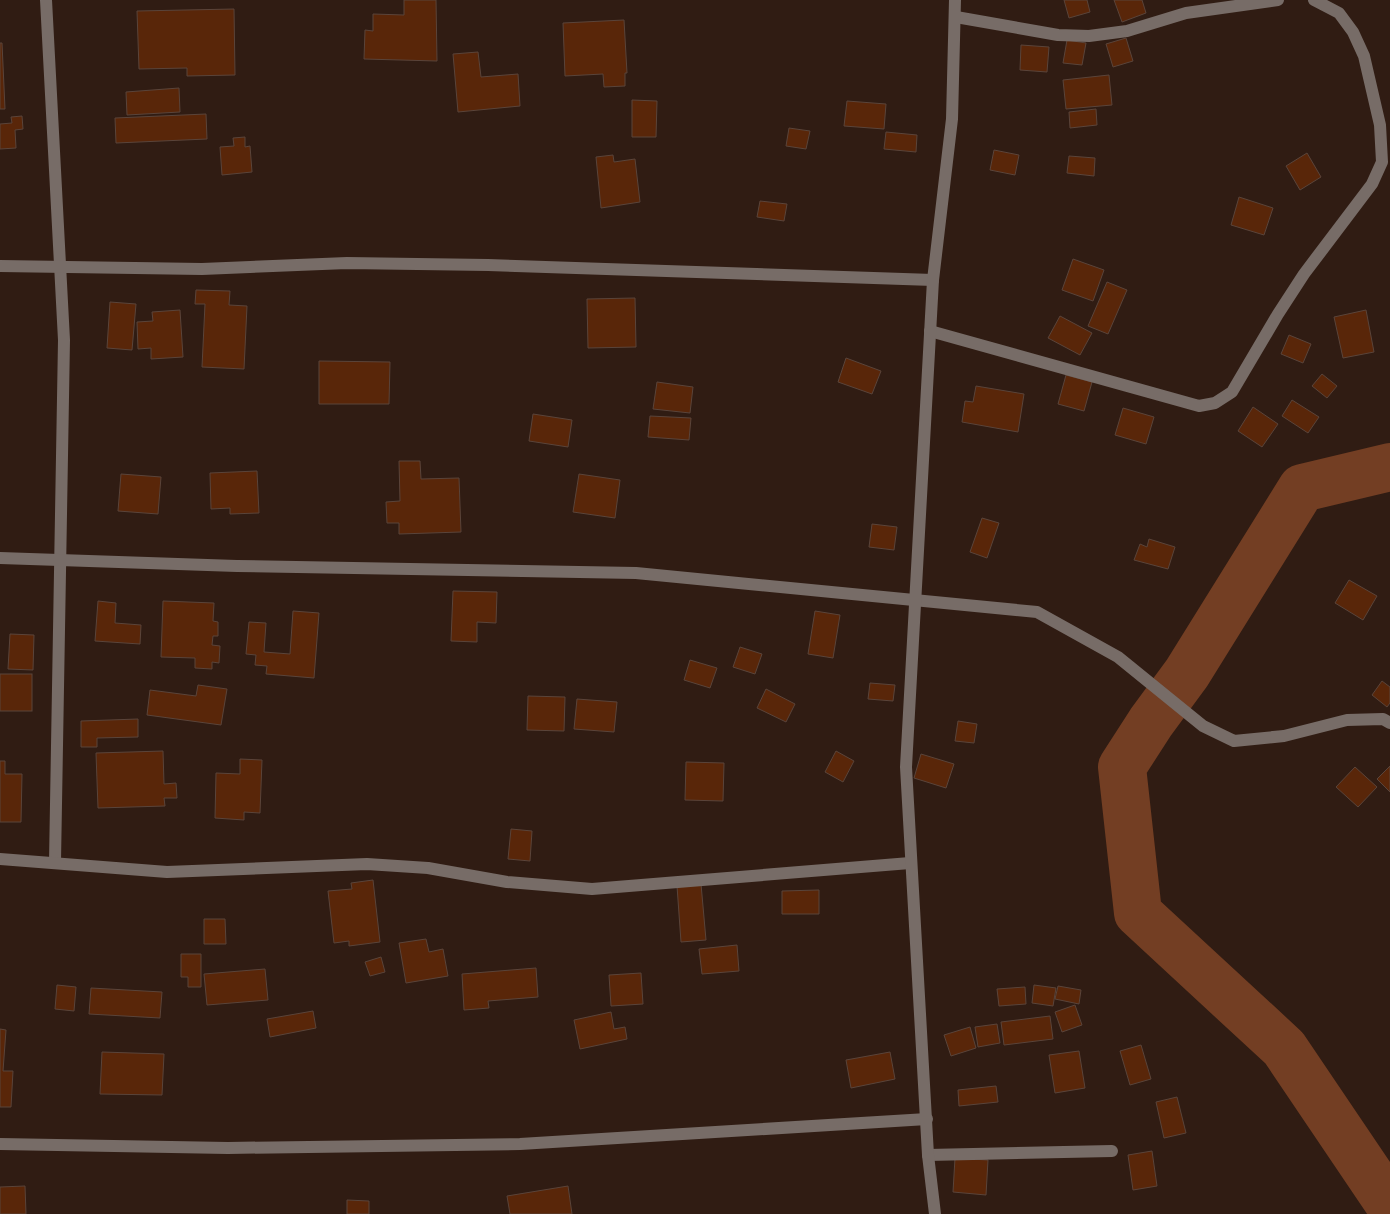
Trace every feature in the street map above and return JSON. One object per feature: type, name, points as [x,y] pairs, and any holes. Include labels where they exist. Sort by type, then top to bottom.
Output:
[{"type":"street","points":[[46,0],[64,340],[55,862]]},
{"type":"street","points":[[935,1214],[928,1155],[906,767],[933,280],[952,118],[955,0]]},
{"type":"street","points":[[956,17],[1058,35],[1089,36],[1127,31],[1186,13],[1278,0]]},
{"type":"street","points":[[930,331],[1199,406],[1215,403],[1232,392],[1304,274],[1372,184],[1382,162],[1380,125],[1364,56],[1353,32],[1339,13],[1314,0]]},
{"type":"street","points":[[0,266],[202,269],[347,263],[488,265],[933,280]]},
{"type":"street","points":[[0,558],[237,566],[636,573],[914,602],[1037,612],[1118,657],[1203,726],[1234,741],[1284,736],[1347,720],[1383,719],[1390,723]]},
{"type":"street","points":[[0,859],[167,872],[367,864],[428,868],[507,882],[592,889],[910,863]]},
{"type":"street","points":[[0,1144],[228,1148],[520,1144],[927,1119]]},
{"type":"street","points":[[928,1155],[1112,1152]]},
{"type":"building","points":[[404,0],[436,0],[437,61],[364,59],[365,30],[373,31],[373,14],[404,15]]},
{"type":"building","points":[[1064,0],[1087,0],[1090,12],[1069,18]]},
{"type":"building","points":[[1114,0],[1142,0],[1146,13],[1122,22]]},
{"type":"building","points":[[234,9],[235,75],[187,76],[187,68],[139,69],[137,11]]},
{"type":"building","points":[[624,20],[627,73],[625,73],[625,86],[604,87],[603,74],[565,76],[563,23]]},
{"type":"building","points":[[1126,38],[1133,61],[1113,67],[1106,44]]},
{"type":"building","points":[[1067,40],[1086,43],[1082,65],[1063,63]]},
{"type":"building","points":[[0,43],[2,43],[5,109],[0,109]]},
{"type":"building","points":[[1021,45],[1049,47],[1047,72],[1020,70]]},
{"type":"building","points":[[478,52],[481,77],[518,74],[520,106],[458,112],[453,54]]},
{"type":"building","points":[[1109,75],[1112,105],[1066,109],[1063,80]]},
{"type":"building","points":[[179,88],[180,112],[127,115],[126,92]]},
{"type":"building","points":[[632,100],[657,101],[656,137],[632,137]]},
{"type":"building","points":[[847,101],[886,104],[884,129],[844,126]]},
{"type":"building","points":[[1096,109],[1097,125],[1070,128],[1069,112]]},
{"type":"building","points":[[206,114],[207,139],[116,143],[115,118]]},
{"type":"building","points":[[22,116],[23,129],[15,130],[16,148],[0,149],[0,124],[12,123],[11,117]]},
{"type":"building","points":[[789,128],[810,131],[806,149],[786,146]]},
{"type":"building","points":[[886,132],[917,135],[916,152],[884,149]]},
{"type":"building","points":[[245,137],[245,147],[250,146],[252,172],[222,175],[220,147],[234,146],[233,138]]},
{"type":"building","points":[[994,150],[1019,155],[1015,175],[990,170]]},
{"type":"building","points":[[1307,153],[1321,177],[1300,190],[1286,166]]},
{"type":"building","points":[[613,155],[614,162],[635,159],[640,202],[601,208],[596,157]]},
{"type":"building","points":[[1069,156],[1095,158],[1094,176],[1067,173]]},
{"type":"building","points":[[1239,197],[1273,208],[1264,235],[1231,225]]},
{"type":"building","points":[[760,201],[787,204],[784,221],[757,217]]},
{"type":"building","points":[[1073,259],[1104,270],[1093,301],[1062,290]]},
{"type":"building","points":[[1107,282],[1127,290],[1108,334],[1088,326]]},
{"type":"building","points":[[196,290],[230,291],[229,305],[247,306],[244,369],[202,367],[205,304],[195,304]]},
{"type":"building","points":[[635,298],[636,347],[588,348],[587,299]]},
{"type":"building","points":[[110,302],[136,304],[132,350],[107,348]]},
{"type":"building","points":[[180,310],[183,357],[151,359],[151,348],[138,349],[137,322],[153,321],[152,312]]},
{"type":"building","points":[[1366,310],[1374,352],[1343,358],[1334,317]]},
{"type":"building","points":[[1060,316],[1092,333],[1080,355],[1048,338]]},
{"type":"building","points":[[1289,335],[1311,344],[1303,363],[1281,354]]},
{"type":"building","points":[[846,358],[881,371],[872,394],[838,382]]},
{"type":"building","points":[[319,361],[390,362],[389,404],[319,404]]},
{"type":"building","points":[[1322,374],[1337,386],[1327,398],[1312,386]]},
{"type":"building","points":[[1066,375],[1092,382],[1084,411],[1058,404]]},
{"type":"building","points":[[657,382],[693,387],[690,413],[653,409]]},
{"type":"building","points":[[976,386],[1024,394],[1018,432],[962,422],[965,401],[973,402]]},
{"type":"building","points":[[1292,400],[1319,417],[1308,433],[1282,416]]},
{"type":"building","points":[[1253,407],[1278,424],[1262,447],[1238,431]]},
{"type":"building","points":[[1123,408],[1154,417],[1146,444],[1115,435]]},
{"type":"building","points":[[533,414],[572,420],[568,447],[529,441]]},
{"type":"building","points":[[650,416],[691,418],[689,440],[648,437]]},
{"type":"building","points":[[399,461],[420,461],[421,479],[459,478],[461,532],[399,534],[399,523],[387,523],[386,502],[400,501]]},
{"type":"building","points":[[257,471],[259,513],[230,514],[230,508],[211,509],[210,473]]},
{"type":"building","points":[[121,474],[161,477],[158,514],[118,511]]},
{"type":"building","points":[[579,474],[620,480],[615,518],[573,512]]},
{"type":"building","points":[[982,518],[999,523],[987,558],[970,552]]},
{"type":"building","points":[[872,524],[897,527],[894,550],[869,547]]},
{"type":"building","points":[[1149,539],[1175,547],[1168,569],[1134,560],[1140,544],[1147,547]]},
{"type":"building","points":[[1349,580],[1377,596],[1363,620],[1335,603]]},
{"type":"building","points":[[453,591],[497,592],[496,623],[477,622],[477,642],[451,641]]},
{"type":"building","points":[[98,601],[116,603],[115,623],[141,625],[140,644],[95,641]]},
{"type":"building","points":[[163,601],[214,603],[213,621],[218,622],[218,636],[213,636],[212,645],[220,646],[219,663],[212,662],[212,669],[195,668],[195,658],[161,657]]},
{"type":"building","points":[[293,611],[319,613],[314,678],[266,674],[267,666],[255,665],[256,655],[246,654],[249,622],[266,623],[264,652],[290,654]]},
{"type":"building","points":[[815,611],[840,615],[833,658],[808,654]]},
{"type":"building","points":[[10,634],[34,635],[33,670],[8,669]]},
{"type":"building","points":[[740,647],[762,654],[755,674],[733,667]]},
{"type":"building","points":[[690,660],[717,668],[710,688],[684,680]]},
{"type":"building","points":[[0,674],[32,674],[32,711],[0,711]]},
{"type":"building","points":[[1382,681],[1390,687],[1390,703],[1387,707],[1372,695]]},
{"type":"building","points":[[870,683],[895,685],[893,701],[868,699]]},
{"type":"building","points":[[198,685],[227,689],[221,725],[147,715],[150,690],[196,696]]},
{"type":"building","points":[[766,689],[795,704],[786,722],[757,708]]},
{"type":"building","points":[[528,696],[565,697],[564,731],[527,730]]},
{"type":"building","points":[[577,699],[617,702],[614,732],[574,729]]},
{"type":"building","points":[[138,719],[138,737],[97,738],[97,747],[81,747],[81,721]]},
{"type":"building","points":[[958,721],[977,724],[974,743],[955,741]]},
{"type":"building","points":[[163,751],[164,784],[176,783],[177,798],[164,798],[165,806],[98,808],[96,753]]},
{"type":"building","points":[[836,751],[854,761],[843,782],[825,772]]},
{"type":"building","points":[[921,754],[954,764],[946,788],[914,778]]},
{"type":"building","points":[[240,759],[262,760],[260,813],[244,812],[244,820],[215,818],[216,773],[240,774]]},
{"type":"building","points":[[0,761],[5,761],[5,774],[22,774],[21,822],[0,822]]},
{"type":"building","points":[[686,762],[724,763],[723,801],[685,800]]},
{"type":"building","points":[[1390,766],[1390,792],[1377,779]]},
{"type":"building","points":[[1355,767],[1377,787],[1358,807],[1336,787]]},
{"type":"building","points":[[511,829],[532,831],[530,861],[508,859]]},
{"type":"building","points":[[373,880],[380,942],[349,946],[349,941],[334,943],[328,891],[352,889],[351,883]]},
{"type":"building","points":[[701,884],[706,940],[681,942],[677,886]]},
{"type":"building","points":[[819,890],[819,914],[782,914],[782,891]]},
{"type":"building","points":[[204,919],[225,919],[226,944],[204,944]]},
{"type":"building","points":[[426,939],[429,952],[443,949],[448,976],[406,983],[399,943]]},
{"type":"building","points":[[737,945],[739,971],[702,974],[699,949]]},
{"type":"building","points":[[181,954],[201,954],[201,987],[188,987],[188,977],[181,977]]},
{"type":"building","points":[[381,957],[385,972],[370,976],[365,962]]},
{"type":"building","points":[[536,968],[538,997],[488,1001],[489,1008],[464,1010],[462,974]]},
{"type":"building","points":[[265,969],[268,1000],[207,1005],[204,974]]},
{"type":"building","points":[[641,973],[643,1004],[611,1006],[609,975]]},
{"type":"building","points":[[57,985],[76,987],[74,1011],[55,1009]]},
{"type":"building","points":[[1034,985],[1056,988],[1053,1006],[1032,1003]]},
{"type":"building","points":[[1058,986],[1081,990],[1079,1004],[1055,999]]},
{"type":"building","points":[[1025,987],[1026,1004],[999,1006],[997,989]]},
{"type":"building","points":[[91,988],[162,992],[160,1018],[89,1014]]},
{"type":"building","points":[[1075,1005],[1082,1025],[1062,1032],[1055,1012]]},
{"type":"building","points":[[313,1011],[316,1028],[270,1037],[267,1019]]},
{"type":"building","points":[[611,1012],[614,1029],[625,1027],[627,1039],[580,1049],[574,1020]]},
{"type":"building","points":[[1050,1016],[1053,1039],[1004,1045],[1001,1022]]},
{"type":"building","points":[[997,1024],[1000,1043],[978,1047],[975,1027]]},
{"type":"building","points":[[970,1027],[976,1048],[951,1056],[944,1035]]},
{"type":"building","points":[[0,1029],[6,1030],[3,1071],[13,1071],[11,1107],[0,1107]]},
{"type":"building","points":[[1141,1045],[1151,1079],[1130,1085],[1120,1051]]},
{"type":"building","points":[[1079,1051],[1085,1088],[1055,1093],[1049,1055]]},
{"type":"building","points":[[102,1052],[164,1054],[162,1095],[100,1094]]},
{"type":"building","points":[[890,1052],[895,1079],[851,1088],[846,1060]]},
{"type":"building","points":[[996,1086],[998,1102],[959,1106],[958,1090]]},
{"type":"building","points":[[1177,1097],[1186,1133],[1164,1138],[1156,1102]]},
{"type":"building","points":[[1152,1151],[1157,1186],[1133,1190],[1128,1155]]},
{"type":"building","points":[[955,1158],[988,1160],[986,1195],[953,1192]]},
{"type":"building","points":[[25,1186],[26,1214],[0,1214],[0,1187]]},
{"type":"building","points":[[568,1186],[572,1214],[510,1214],[507,1196]]},
{"type":"building","points":[[347,1200],[369,1201],[369,1214],[347,1214]]},
{"type":"waterway","points":[[1390,467],[1302,488],[1187,673],[1151,722],[1122,767],[1138,913],[1284,1048],[1390,1205]]}]
